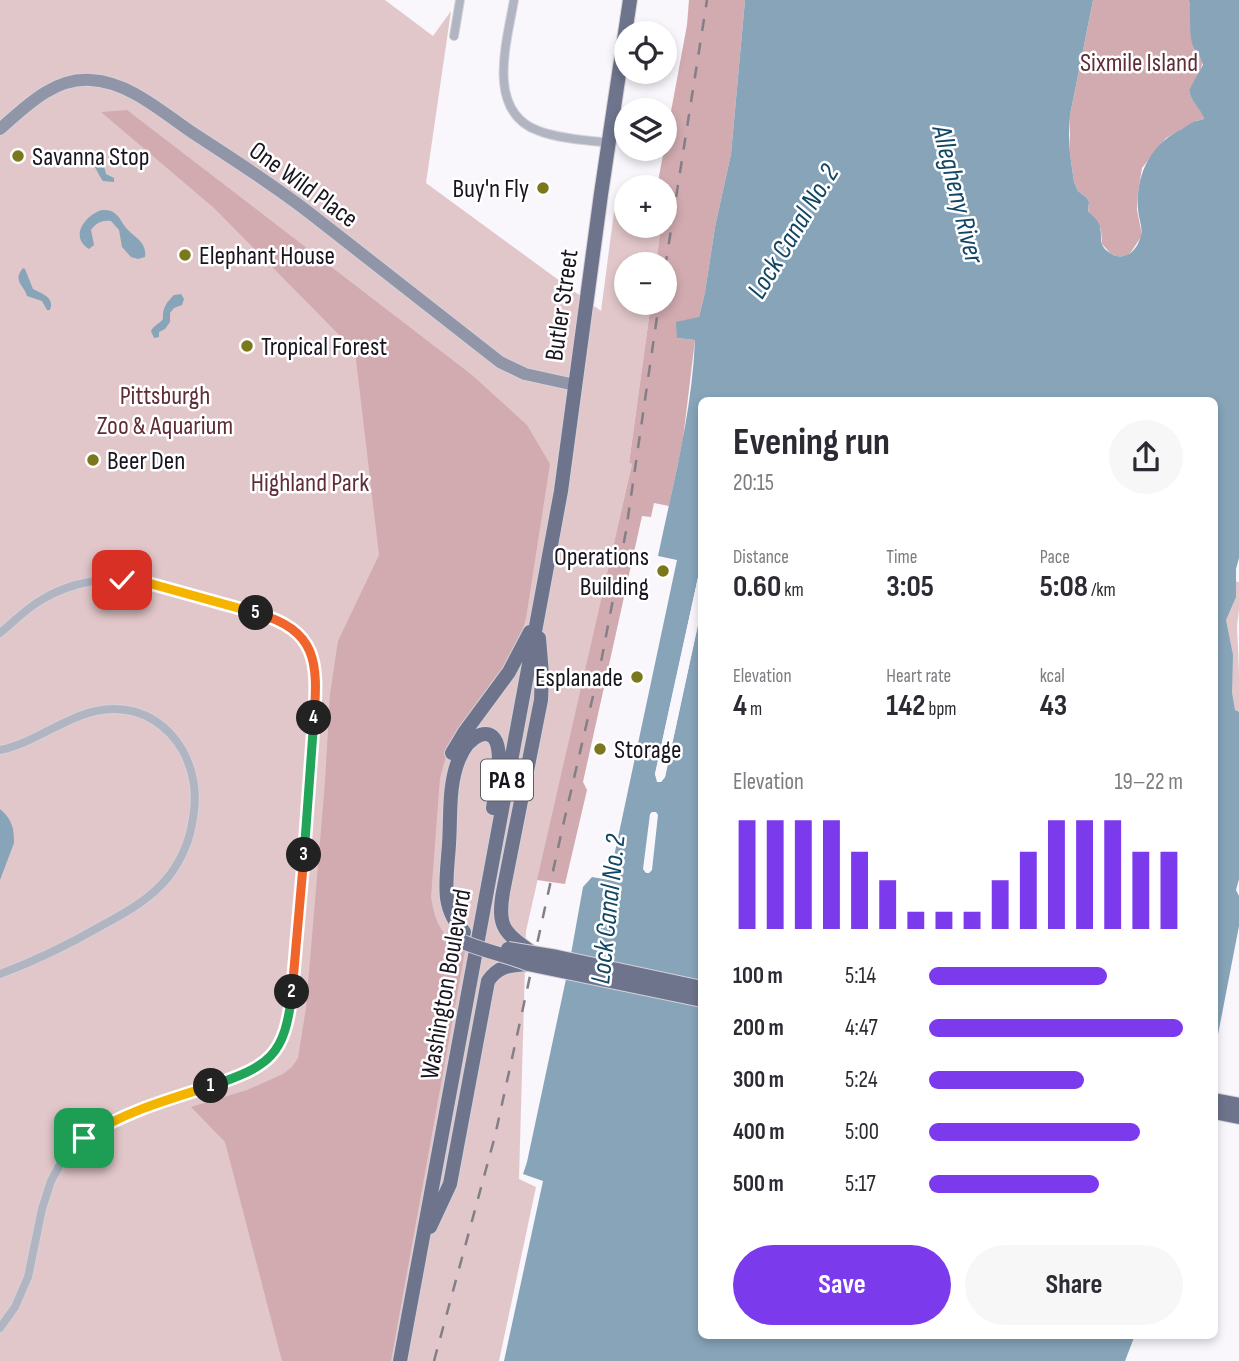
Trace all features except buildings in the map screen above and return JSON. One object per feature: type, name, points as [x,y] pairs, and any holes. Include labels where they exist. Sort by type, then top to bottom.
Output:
[{"type":"highway","name":"Butler Street","points":[[538,615],[561,491],[608,143],[631,0]]},
{"type":"highway","points":[[530,958],[503,926],[501,910],[541,699],[538,615]]},
{"type":"highway","points":[[538,615],[509,672],[459,740],[446,773],[438,899],[441,912],[448,928],[468,940],[698,999]]},
{"type":"highway","name":"Washington Boulevard","points":[[400,1361],[421,1248],[468,940],[538,615]]},
{"type":"highway","points":[[488,734],[498,745],[499,758],[468,940],[454,921],[447,898],[453,785],[457,766],[467,746],[478,736],[488,734]]},
{"type":"highway","points":[[421,1248],[450,1184],[488,981],[498,969],[530,958],[698,987]]},
{"type":"highway","points":[[1218,1101],[1239,1105]]},
{"type":"highway","points":[[1218,1113],[1239,1117]]},
{"type":"main road","name":"One Wild Place","points":[[0,129],[38,97],[72,81],[104,81],[124,88],[310,213],[500,362],[526,374],[575,384]]},
{"type":"street","points":[[454,36],[460,0]]},
{"type":"street","points":[[514,0],[503,78],[512,111],[524,124],[541,132],[608,143]]},
{"type":"street","points":[[0,633],[40,601],[70,587],[104,580],[135,581],[281,621],[300,635],[307,644],[315,668],[316,689],[297,937],[289,1015],[283,1038],[272,1054],[255,1070],[124,1115],[99,1128],[65,1155],[51,1181],[42,1209],[23,1292],[0,1328]]},
{"type":"street","points":[[0,750],[29,741],[90,712],[103,709],[128,710],[152,719],[172,734],[190,766],[195,795],[187,846],[168,877],[153,892],[126,912],[87,934],[51,953],[0,974]]},
{"type":"green space","name":"Highland Park","points":[[0,0],[385,0],[433,36],[451,11],[426,183],[601,311],[614,212],[614,238],[659,238],[658,252],[614,252],[614,315],[649,315],[629,463],[632,464],[526,931],[519,1179],[536,1187],[499,1361],[0,1361]]},
{"type":"green space","points":[[689,0],[745,0],[731,154],[715,227],[705,292],[699,317],[677,338],[695,340],[683,439],[669,506],[654,503],[651,517],[642,516],[583,782],[587,790],[565,884],[537,880],[632,464],[629,463],[649,315],[677,315],[677,252],[658,252],[659,238],[677,238],[677,175],[659,175],[662,161],[677,161],[677,98],[673,98]]},
{"type":"green space","name":"Sixmile Island","points":[[1093,0],[1189,0],[1196,53],[1203,61],[1189,90],[1204,118],[1166,138],[1142,168],[1137,210],[1141,237],[1126,257],[1110,253],[1102,244],[1101,229],[1088,213],[1089,202],[1078,191],[1074,182],[1070,154],[1070,115]]},
{"type":"green space","points":[[127,110],[472,375],[527,425],[550,464],[526,618],[519,642],[510,662],[446,756],[440,778],[431,897],[435,914],[445,935],[465,951],[391,1361],[282,1361],[225,1142],[191,1107],[247,1090],[283,1074],[298,1058],[306,1008],[330,694],[338,641],[379,555],[355,351],[214,208],[101,112]]},
{"type":"green space","points":[[1230,581],[1239,582],[1239,750],[1218,663],[1218,637]]},
{"type":"water","points":[[745,0],[1093,0],[1070,115],[1070,154],[1074,182],[1078,191],[1089,202],[1088,212],[1099,224],[1103,246],[1116,256],[1126,256],[1134,250],[1141,232],[1138,196],[1146,164],[1159,145],[1192,122],[1204,118],[1189,90],[1203,65],[1192,43],[1189,0],[1239,0],[1239,558],[1236,569],[1236,597],[1226,620],[1233,655],[1232,693],[1235,710],[1239,712],[1239,879],[1236,890],[1239,896],[1239,926],[1218,1034],[1218,397],[698,397],[698,577],[655,774],[658,782],[665,777],[698,624],[698,1339],[1133,1339],[1125,1361],[504,1361],[543,1181],[523,1174],[569,965],[583,887],[592,877],[609,880],[677,560],[658,556],[681,448],[693,367],[695,340],[677,338],[676,322],[699,317],[731,154]]},
{"type":"water","points":[[83,152],[100,160],[106,174],[114,178],[114,182],[103,181],[87,159],[77,157],[73,163],[66,164],[66,159],[71,154]]},
{"type":"water","points":[[102,210],[112,211],[143,244],[145,257],[131,257],[122,247],[119,230],[111,221],[100,222],[91,230],[94,245],[89,249],[83,244],[80,233],[85,221]]},
{"type":"water","points":[[23,268],[33,289],[44,294],[51,302],[50,310],[47,310],[42,301],[27,296],[19,280]]},
{"type":"water","points":[[181,294],[184,299],[182,305],[174,308],[170,313],[170,322],[159,332],[159,337],[154,338],[151,331],[163,319],[166,306],[174,295]]},
{"type":"water","points":[[0,809],[12,824],[14,843],[0,880]]},
{"type":"pier","points":[[698,577],[698,594],[660,778],[698,605],[698,624],[665,777],[661,782],[657,782],[655,774]]},
{"type":"pier","points":[[652,812],[658,815],[652,870],[646,873],[643,869]]},
{"type":"railway","points":[[668,252],[707,0]]},
{"type":"railway","points":[[434,1361],[495,1136],[602,657],[626,531],[657,315]]},
{"type":"place","name":"Savanna Stop","points":[[18,156]]},
{"type":"place","name":"Buy'n Fly","points":[[543,188]]},
{"type":"place","name":"Elephant House","points":[[185,255]]},
{"type":"place","name":"Tropical Forest","points":[[247,346]]},
{"type":"place","name":"Beer Den","points":[[93,460]]},
{"type":"place","name":"Operations Building","points":[[663,571]]},
{"type":"place","name":"Esplanade","points":[[637,677]]},
{"type":"place","name":"Storage","points":[[600,749]]},
{"type":"route","points":[[84,1138],[112,1121],[142,1108],[255,1070],[272,1054],[283,1038],[289,1015],[297,937],[315,698],[315,668],[307,644],[300,635],[281,621],[148,583],[122,580]]},
{"type":"water label","name":"Allegheny River","points":[[959,194]]},
{"type":"water label","name":"Lock Canal No. 2","points":[[792,231]]},
{"type":"water label","name":"Lock Canal No. 2","points":[[607,909]]},
{"type":"park label","name":"Pittsburgh Zoo & Aquarium","points":[[165,410]]}]
